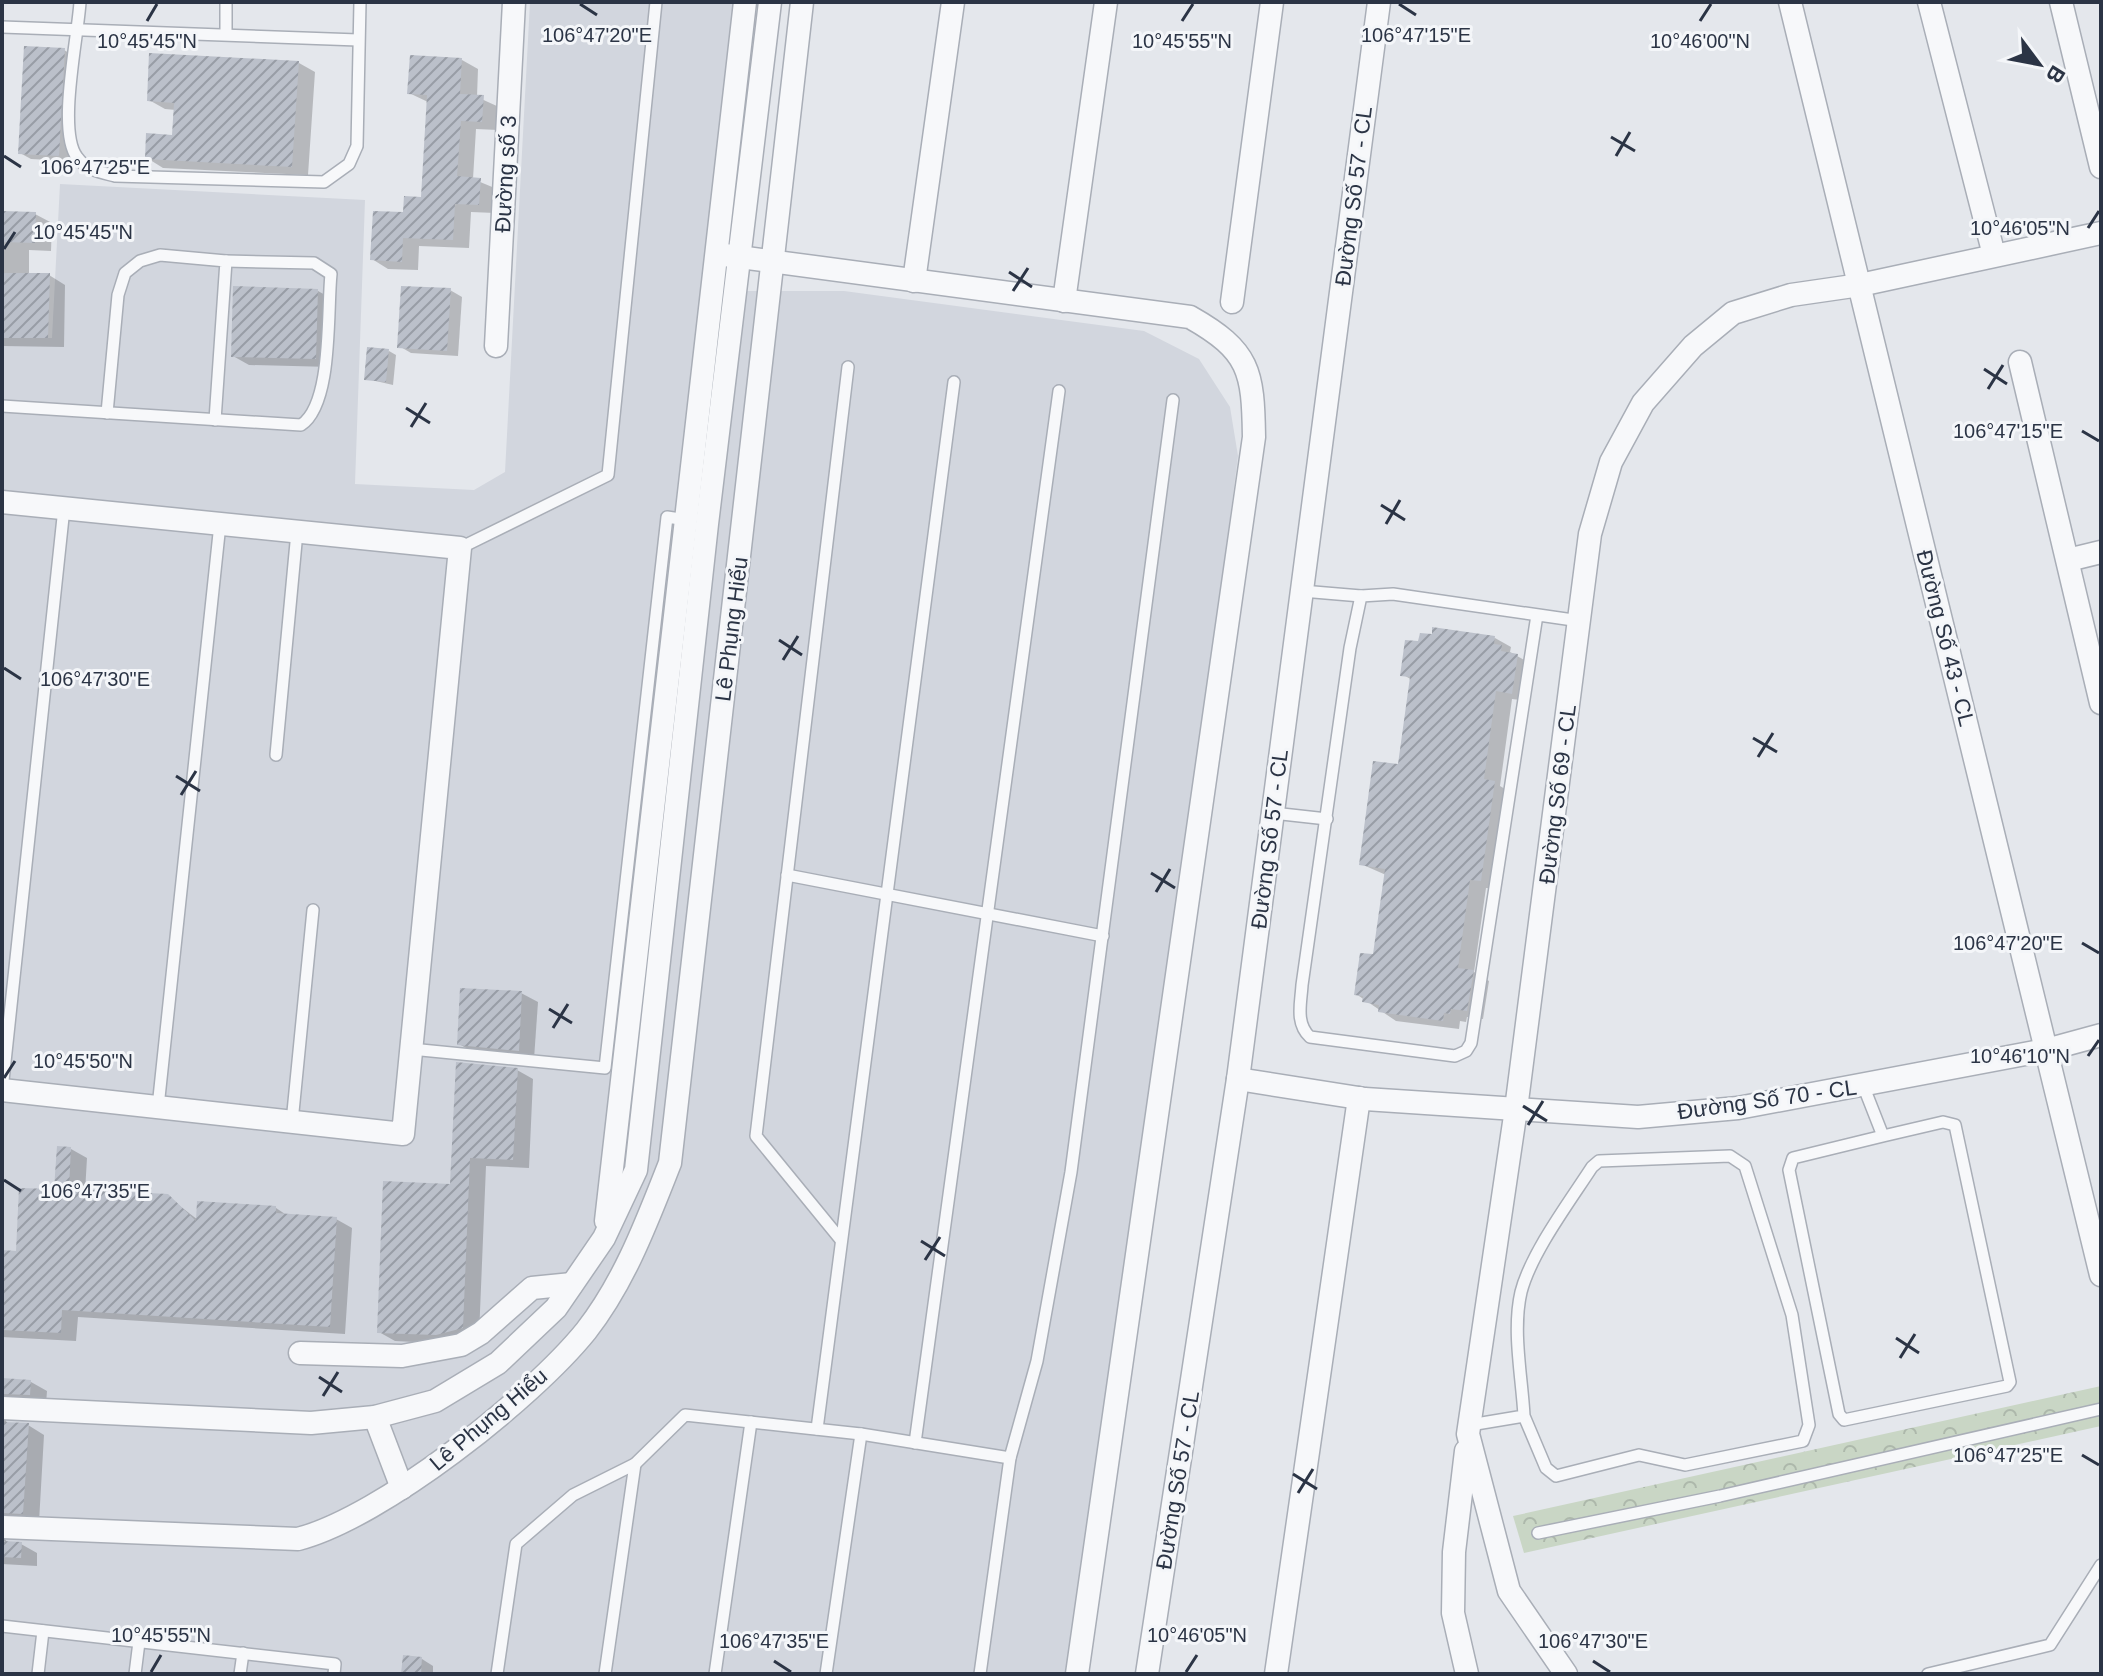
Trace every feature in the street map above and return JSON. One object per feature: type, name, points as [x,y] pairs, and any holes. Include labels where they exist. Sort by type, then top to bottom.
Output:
[{"type":"street","name":"Đường số 3","points":[[496,346],[514,2]]},
{"type":"street","name":"Lê Phụng Hiểu","points":[[2,1408],[311,1423],[375,1417],[435,1401],[498,1363],[556,1308],[604,1238],[636,1170],[697,522],[717,254],[745,2]]},
{"type":"street","name":"Lê Phụng Hiểu","points":[[2,1527],[298,1539],[330,1531],[402,1488],[529,1389],[577,1340],[636,1250],[670,1163],[737,528],[758,260],[770,2]]},
{"type":"street","name":"Lê Phụng Hiểu","points":[[758,260],[791,2]]},
{"type":"street","name":"Lê Phụng Hiểu","points":[[697,522],[758,260],[802,2]]},
{"type":"street","points":[[914,281],[953,2]]},
{"type":"street","points":[[1064,301],[1106,2]]},
{"type":"street","points":[[1232,302],[1272,2]]},
{"type":"street","name":"Đường Số 57 - CL","points":[[1147,1674],[1238,1079],[1379,2]]},
{"type":"street","name":"Đường Số 43 - CL","points":[[1790,2],[2101,1275]]},
{"type":"street","points":[[1929,2],[1994,255]]},
{"type":"street","points":[[2061,2],[2101,167]]},
{"type":"street","name":"Đường Số 69 - CL","points":[[1566,1674],[1509,1591],[1469,1429],[1516,1109],[1590,534],[1607,476],[1643,403],[1693,346],[1733,313],[1791,295],[1860,285],[2101,233]]},
{"type":"street","points":[[717,254],[1190,317],[1218,333],[1244,361],[1253,392],[1254,437],[1077,1674]]},
{"type":"street","points":[[2020,362],[2101,703]]},
{"type":"street","points":[[2,502],[460,548],[403,1134],[2,1090]]},
{"type":"street","points":[[697,522],[737,528]]},
{"type":"street","points":[[2068,560],[2101,552]]},
{"type":"street","name":"Đường Số 70 - CL","points":[[1238,1079],[1359,1098],[1638,1117],[1738,1108],[2046,1050],[2101,1035]]},
{"type":"street","points":[[1276,1674],[1359,1098]]},
{"type":"street","points":[[300,1353],[402,1356],[461,1345],[481,1333],[532,1288],[572,1284]]},
{"type":"street","points":[[375,1417],[402,1488]]},
{"type":"street","points":[[1467,1674],[1453,1613],[1454,1552],[1469,1429]]},
{"type":"lane","points":[[80,2],[68,132],[76,156],[92,171],[115,176],[324,182],[338,175],[349,164],[357,146],[360,2]]},
{"type":"lane","points":[[226,2],[226,32]]},
{"type":"lane","points":[[460,548],[608,475],[656,2]]},
{"type":"lane","points":[[2,27],[226,32],[358,40]]},
{"type":"lane","points":[[2,406],[290,426],[310,419],[317,409],[326,347],[331,274],[314,263],[226,261],[160,255],[140,261],[125,273],[118,295],[107,413]]},
{"type":"lane","points":[[215,420],[226,261]]},
{"type":"lane","points":[[841,1240],[756,1136],[848,367]]},
{"type":"lane","points":[[817,1429],[954,382]]},
{"type":"lane","points":[[915,1443],[1059,391]]},
{"type":"lane","points":[[980,1674],[1010,1458],[1037,1361],[1071,1172],[1173,400]]},
{"type":"lane","points":[[2,1090],[64,508]]},
{"type":"lane","points":[[411,1049],[605,1068],[667,517],[697,522]]},
{"type":"lane","points":[[158,1107],[220,524]]},
{"type":"lane","points":[[276,755],[297,532]]},
{"type":"lane","points":[[1302,591],[1361,596],[1393,594],[1580,621]]},
{"type":"lane","points":[[1361,596],[1350,648],[1302,985],[1302,1029],[1310,1037],[1455,1056],[1466,1051],[1471,1043],[1537,615]]},
{"type":"lane","points":[[1273,813],[1327,819]]},
{"type":"lane","points":[[787,875],[1103,936]]},
{"type":"lane","points":[[292,1122],[313,910]]},
{"type":"lane","points":[[1863,1085],[1883,1136]]},
{"type":"lane","points":[[1943,1122],[1955,1125],[2010,1382],[2007,1386],[1844,1420],[1839,1414],[1789,1170],[1793,1158],[1883,1136],[1943,1122]]},
{"type":"lane","points":[[1730,1156],[1739,1159],[1745,1166],[1764,1220],[1792,1315],[1809,1425],[1803,1441],[1685,1465],[1639,1455],[1556,1476],[1546,1468],[1524,1416],[1518,1321],[1521,1294],[1528,1273],[1592,1167],[1599,1161],[1730,1156]]},
{"type":"lane","points":[[1538,1533],[1720,1496],[2101,1409]]},
{"type":"lane","points":[[497,1674],[516,1544],[573,1495],[635,1464],[685,1415],[861,1434],[1010,1458]]},
{"type":"lane","points":[[1469,1429],[1524,1416]]},
{"type":"lane","points":[[715,1674],[751,1422]]},
{"type":"lane","points":[[826,1674],[861,1434]]},
{"type":"lane","points":[[605,1674],[635,1464]]},
{"type":"lane","points":[[1928,1674],[2050,1645],[2101,1565]]},
{"type":"lane","points":[[2,1626],[335,1664],[334,1674]]},
{"type":"lane","points":[[38,1674],[43,1631]]},
{"type":"lane","points":[[135,1674],[139,1642]]},
{"type":"lane","points":[[240,1674],[243,1653]]},
{"type":"shaded area","points":[[530,2],[734,2],[702,291],[844,291],[1144,331],[1199,359],[1230,407],[1238,456],[1192,812],[1066,1674],[2,1674],[2,338],[52,338],[60,184],[365,200],[355,484],[474,490],[505,472]]},
{"type":"green space","points":[[2101,1386],[2101,1426],[1524,1553],[1513,1516]]},
{"type":"building","points":[[24,46],[65,48],[59,156],[18,154]]},
{"type":"building","points":[[149,53],[299,61],[292,167],[145,159],[146,133],[172,135],[174,103],[147,101]]},
{"type":"building","points":[[410,55],[462,58],[460,94],[484,95],[482,122],[461,121],[457,176],[481,178],[479,205],[455,204],[453,240],[403,238],[402,262],[370,260],[373,211],[403,212],[404,196],[421,197],[427,95],[407,94]]},
{"type":"building","points":[[2,211],[36,212],[35,243],[2,242]]},
{"type":"building","points":[[2,273],[50,273],[48,338],[2,338]]},
{"type":"building","points":[[233,286],[318,289],[316,359],[231,357]]},
{"type":"building","points":[[401,286],[451,288],[447,351],[397,348]]},
{"type":"building","points":[[367,347],[389,349],[386,382],[364,380]]},
{"type":"building","points":[[1432,627],[1495,636],[1494,644],[1502,645],[1501,651],[1518,654],[1512,694],[1496,691],[1484,779],[1495,781],[1481,881],[1470,880],[1458,968],[1474,970],[1467,1011],[1451,1009],[1450,1014],[1444,1013],[1443,1021],[1378,1012],[1379,1005],[1362,1002],[1363,996],[1354,995],[1360,953],[1373,954],[1385,869],[1359,865],[1373,761],[1398,764],[1410,677],[1400,676],[1405,640],[1418,641],[1420,633],[1432,634]]},
{"type":"building","points":[[460,988],[522,991],[519,1051],[457,1045]]},
{"type":"building","points":[[456,1062],[518,1068],[513,1160],[470,1158],[463,1328],[436,1335],[377,1333],[383,1181],[450,1184]]},
{"type":"building","points":[[57,1146],[71,1147],[69,1189],[168,1194],[196,1221],[197,1201],[276,1206],[276,1213],[337,1217],[330,1327],[62,1310],[61,1333],[2,1330],[2,1250],[16,1251],[19,1188],[54,1189]]},
{"type":"building","points":[[2,1378],[31,1380],[30,1395],[2,1394]]},
{"type":"building","points":[[2,1422],[29,1423],[23,1514],[2,1513]]},
{"type":"building","points":[[2,1541],[22,1542],[21,1558],[2,1557]]},
{"type":"building","points":[[403,1655],[422,1657],[421,1674],[401,1674]]}]
